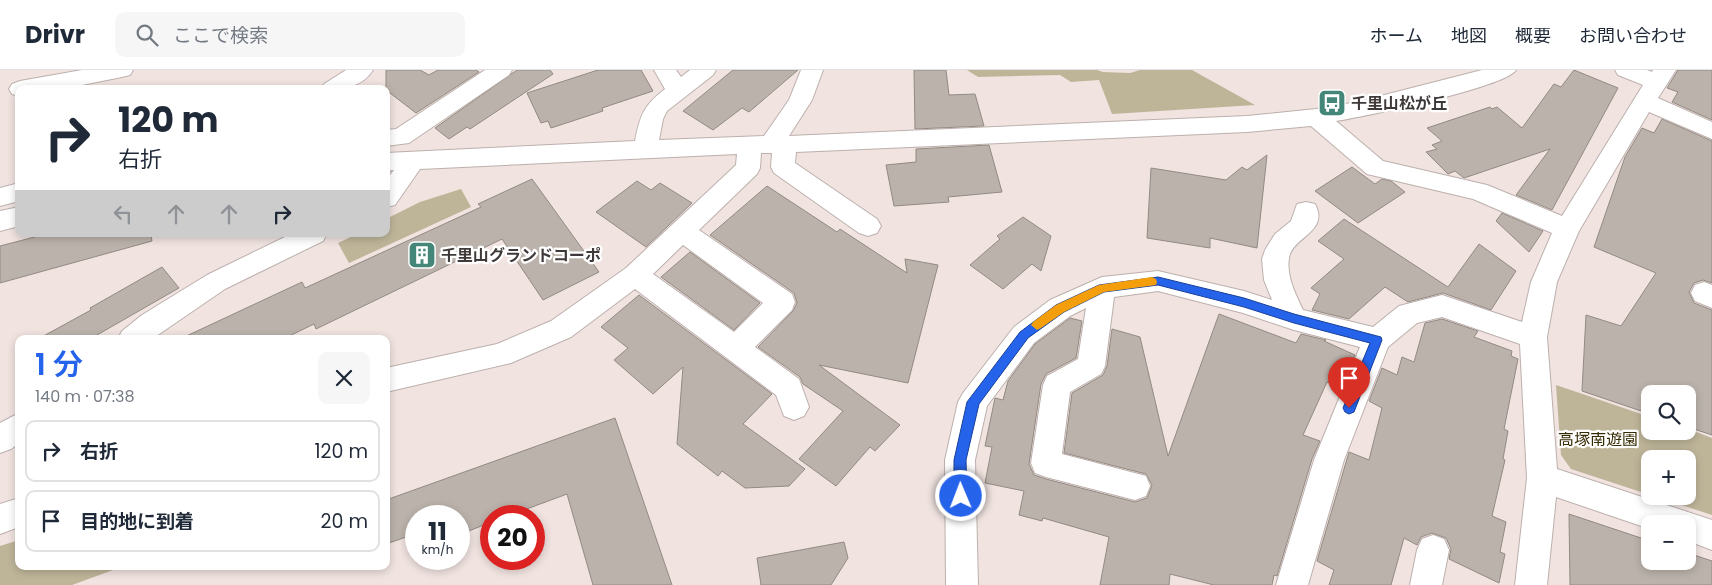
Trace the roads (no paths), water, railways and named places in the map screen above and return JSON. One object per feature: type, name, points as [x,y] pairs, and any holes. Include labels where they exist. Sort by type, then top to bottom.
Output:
[{"type":"street","points":[[33,85],[122,70]]},
{"type":"street","points":[[338,85],[362,70]]},
{"type":"street","points":[[390,138],[401,137],[501,70]]},
{"type":"street","points":[[665,70],[678,91]]},
{"type":"street","points":[[646,149],[651,118],[658,106],[705,70]]},
{"type":"street","points":[[390,379],[501,355],[562,329],[635,275],[748,168],[768,145],[797,105],[810,80],[812,70]]},
{"type":"street","points":[[390,162],[646,149],[1247,124],[1316,117],[1357,110],[1471,82],[1505,70]]},
{"type":"street","points":[[1626,70],[1655,84],[1710,128]]},
{"type":"street","points":[[1531,585],[1542,478],[1533,337],[1544,282],[1567,229],[1655,84]]},
{"type":"street","points":[[1316,117],[1376,168],[1478,191],[1567,229]]},
{"type":"street","points":[[768,145],[783,167],[836,191],[868,226]]},
{"type":"street","points":[[390,193],[412,161]]},
{"type":"street","points":[[0,196],[15,193]]},
{"type":"street","points":[[1294,319],[1278,284],[1274,261],[1282,243],[1302,226],[1306,211]]},
{"type":"street","points":[[0,221],[15,217]]},
{"type":"street","points":[[681,230],[782,302],[735,349]]},
{"type":"street","points":[[137,335],[152,323],[216,282],[308,237]]},
{"type":"street","points":[[635,275],[789,388],[794,407]]},
{"type":"street","points":[[962,585],[960,460],[973,402],[1024,335],[1060,308],[1102,288],[1158,281],[1244,302],[1294,319],[1377,340]]},
{"type":"street","points":[[1102,288],[1091,366],[1057,384],[1046,463],[1135,486]]},
{"type":"street","points":[[1292,585],[1329,460],[1377,340],[1409,314],[1442,306],[1533,337]]},
{"type":"street","points":[[0,440],[15,429]]},
{"type":"street","points":[[1542,478],[1652,515]]},
{"type":"street","points":[[0,519],[15,513]]},
{"type":"street","points":[[1696,529],[1712,535]]},
{"type":"place","name":"千里山松が丘","points":[[1332,103]]},
{"type":"place","name":"千里山グランドコーポ","points":[[422,255]]},
{"type":"park label","name":"高塚南遊園","points":[[1598,439]]}]
